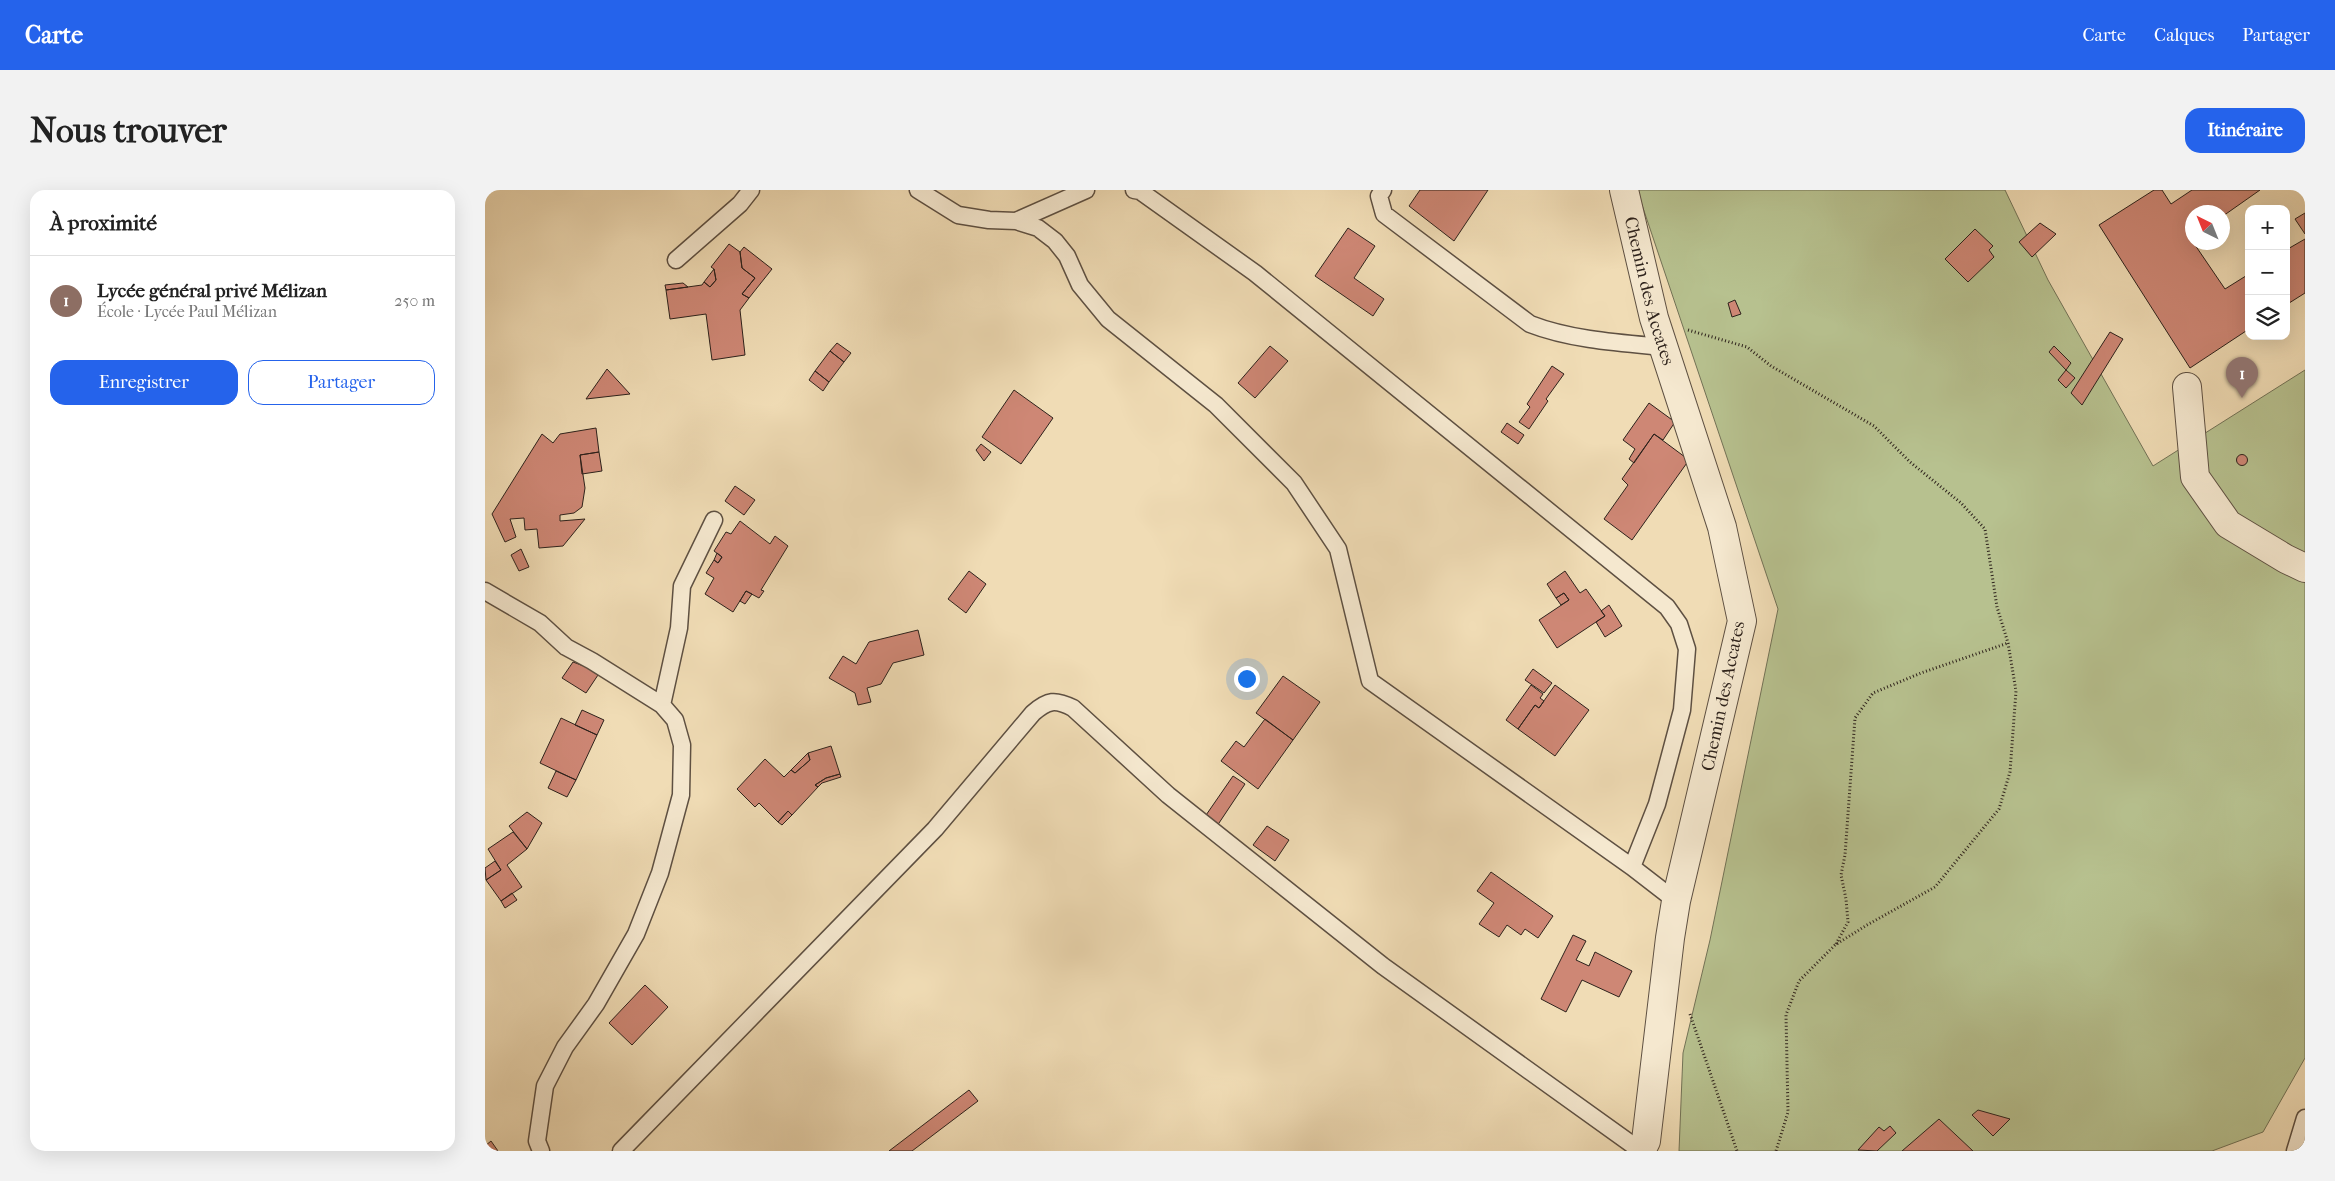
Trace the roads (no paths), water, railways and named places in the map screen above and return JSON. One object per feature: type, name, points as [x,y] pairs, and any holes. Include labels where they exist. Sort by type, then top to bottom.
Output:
[{"type":"street","name":"Chemin des Accates","points":[[1624,190],[1655,318],[1722,527],[1741,621],[1676,901],[1646,1141],[1641,1151]]},
{"type":"street","points":[[2187,387],[2195,477],[2228,524],[2286,559],[2305,568]]},
{"type":"lane","points":[[676,260],[740,204],[751,190]]},
{"type":"lane","points":[[919,190],[958,215],[989,220],[1016,221],[1038,228],[1055,241],[1067,256],[1080,285],[1108,319],[1216,405],[1294,483],[1338,549],[1370,681],[1632,867],[1676,901]]},
{"type":"lane","points":[[1016,221],[1087,190]]},
{"type":"lane","points":[[1134,190],[1140,191],[1255,273],[1667,607],[1679,624],[1687,649],[1682,710],[1657,804],[1632,867]]},
{"type":"lane","points":[[1383,190],[1379,196],[1384,214],[1531,324],[1543,329],[1621,343],[1664,347]]},
{"type":"lane","points":[[662,705],[679,628],[682,586],[714,520]]},
{"type":"lane","points":[[485,591],[540,623],[566,647],[662,705],[675,720],[682,745],[681,795],[663,864],[636,934],[597,1004],[565,1047],[545,1086],[537,1140],[541,1151]]},
{"type":"lane","points":[[621,1151],[935,829],[1033,713],[1045,703],[1061,702],[1073,708],[1169,795],[1383,966],[1641,1151]]},
{"type":"lane","points":[[2295,1151],[2305,1118]]},
{"type":"place","name":"Lycée général privé Mélizan","points":[[2242,398]]}]
